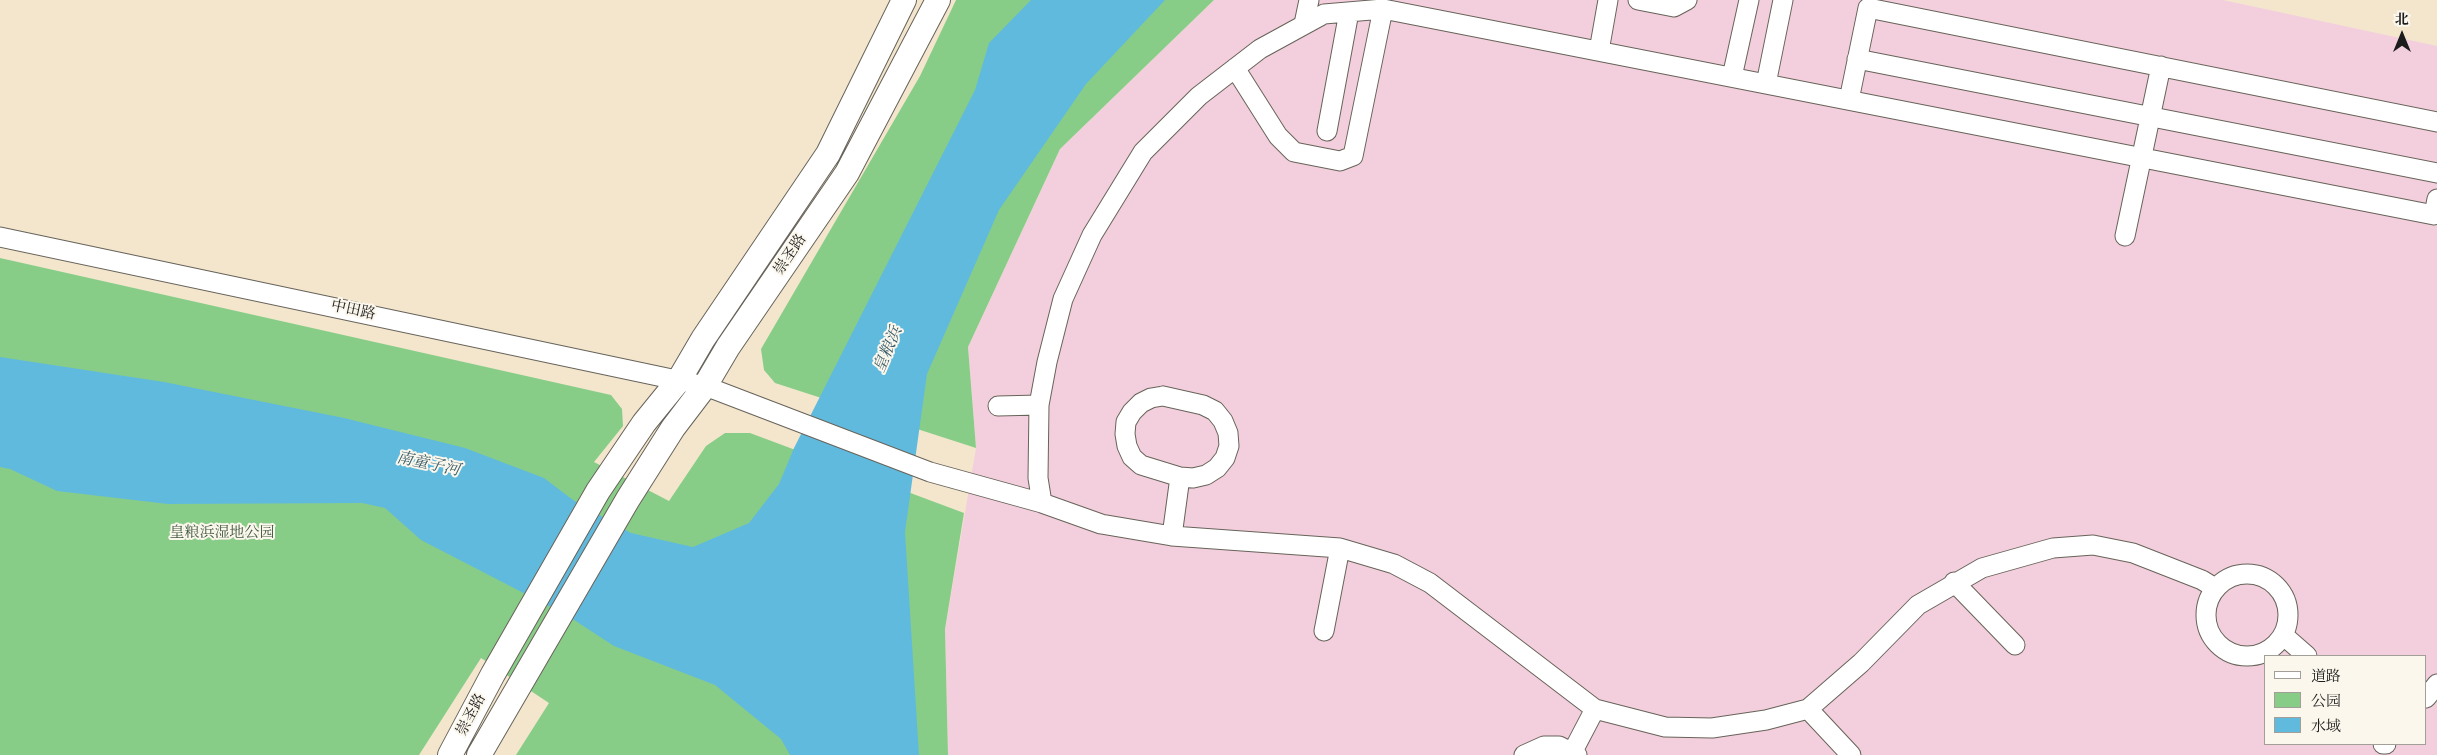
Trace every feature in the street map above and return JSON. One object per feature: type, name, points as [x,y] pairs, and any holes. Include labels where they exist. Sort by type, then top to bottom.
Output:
[{"type":"main road","name":"崇圣路","points":[[450,755],[493,674],[598,491],[644,423],[679,380],[704,339],[828,154],[904,0]]},
{"type":"main road","name":"崇圣路","points":[[480,755],[516,689],[628,499],[673,428],[706,386],[728,347],[847,173],[938,0]]},
{"type":"street","points":[[1304,24],[1309,0]]},
{"type":"street","points":[[1599,51],[1608,0]]},
{"type":"street","points":[[1638,0],[1674,7],[1687,0]]},
{"type":"street","points":[[1732,78],[1749,0]]},
{"type":"street","points":[[1766,84],[1783,0]]},
{"type":"street","points":[[1849,100],[1868,8],[2437,122]]},
{"type":"street","points":[[1235,68],[1278,136],[1294,152],[1340,161],[1353,156],[1384,9]]},
{"type":"street","points":[[1042,503],[1038,478],[1039,404],[1046,362],[1063,299],[1092,235],[1143,152],[1199,96],[1260,49],[1324,14],[1384,9],[2434,215],[2437,199]]},
{"type":"street","points":[[1327,132],[1349,12]]},
{"type":"street","points":[[1857,59],[2437,173]]},
{"type":"street","points":[[2125,236],[2161,66]]},
{"type":"street","name":"中田路","points":[[0,237],[706,386],[930,472],[1042,503],[1101,524],[1172,536],[1340,548],[1394,564],[1430,583],[1595,709]]},
{"type":"street","points":[[1163,396],[1203,405],[1215,411],[1223,421],[1228,433],[1228,446],[1225,458],[1217,468],[1206,475],[1193,478],[1180,477],[1141,465],[1132,457],[1127,446],[1126,422],[1140,403],[1151,398],[1163,396]]},
{"type":"street","points":[[998,406],[1039,404]]},
{"type":"street","points":[[1172,536],[1180,477]]},
{"type":"street","points":[[1524,755],[1544,746],[1559,746],[1575,753],[1595,709],[1665,727],[1712,728],[1766,720],[1808,709],[1861,663],[1918,605],[1954,582],[1982,568],[2053,548],[2093,545],[2133,553],[2202,580],[2215,588]]},
{"type":"street","points":[[1324,630],[1340,548]]},
{"type":"street","points":[[2281,646],[2288,622],[2286,602],[2276,585],[2265,577],[2252,574],[2238,574],[2215,588],[2208,600],[2206,613],[2207,627],[2213,639],[2229,652],[2249,656],[2281,646],[2304,655]]},
{"type":"street","points":[[1954,582],[2015,645]]},
{"type":"street","points":[[2427,697],[2437,684]]},
{"type":"street","points":[[1808,709],[1851,755]]},
{"type":"shaded area","points":[[1214,0],[2223,0],[2437,46],[2437,755],[948,755],[945,629],[976,448],[968,347],[1060,149]]},
{"type":"green space","points":[[956,0],[1214,0],[1060,149],[968,347],[976,448],[775,383],[764,370],[761,349],[920,76]]},
{"type":"green space","name":"皇粮浜湿地公园","points":[[0,258],[611,395],[622,409],[623,426],[594,462],[669,501],[706,446],[725,433],[750,433],[964,513],[945,629],[948,755],[516,755],[549,703],[481,658],[419,755],[0,755]]},
{"type":"water","points":[[1031,0],[1165,0],[1086,84],[999,210],[927,374],[905,532],[919,755],[790,755],[781,739],[715,685],[614,646],[568,616],[421,540],[385,508],[362,503],[168,504],[57,491],[10,469],[0,467],[0,357],[164,382],[344,418],[465,448],[544,478],[573,500],[631,533],[693,547],[749,523],[779,484],[794,448],[975,90],[989,43]]},
{"type":"water label","name":"皇粮浜","points":[[889,350]]},
{"type":"water label","name":"南童子河","points":[[428,465]]}]
